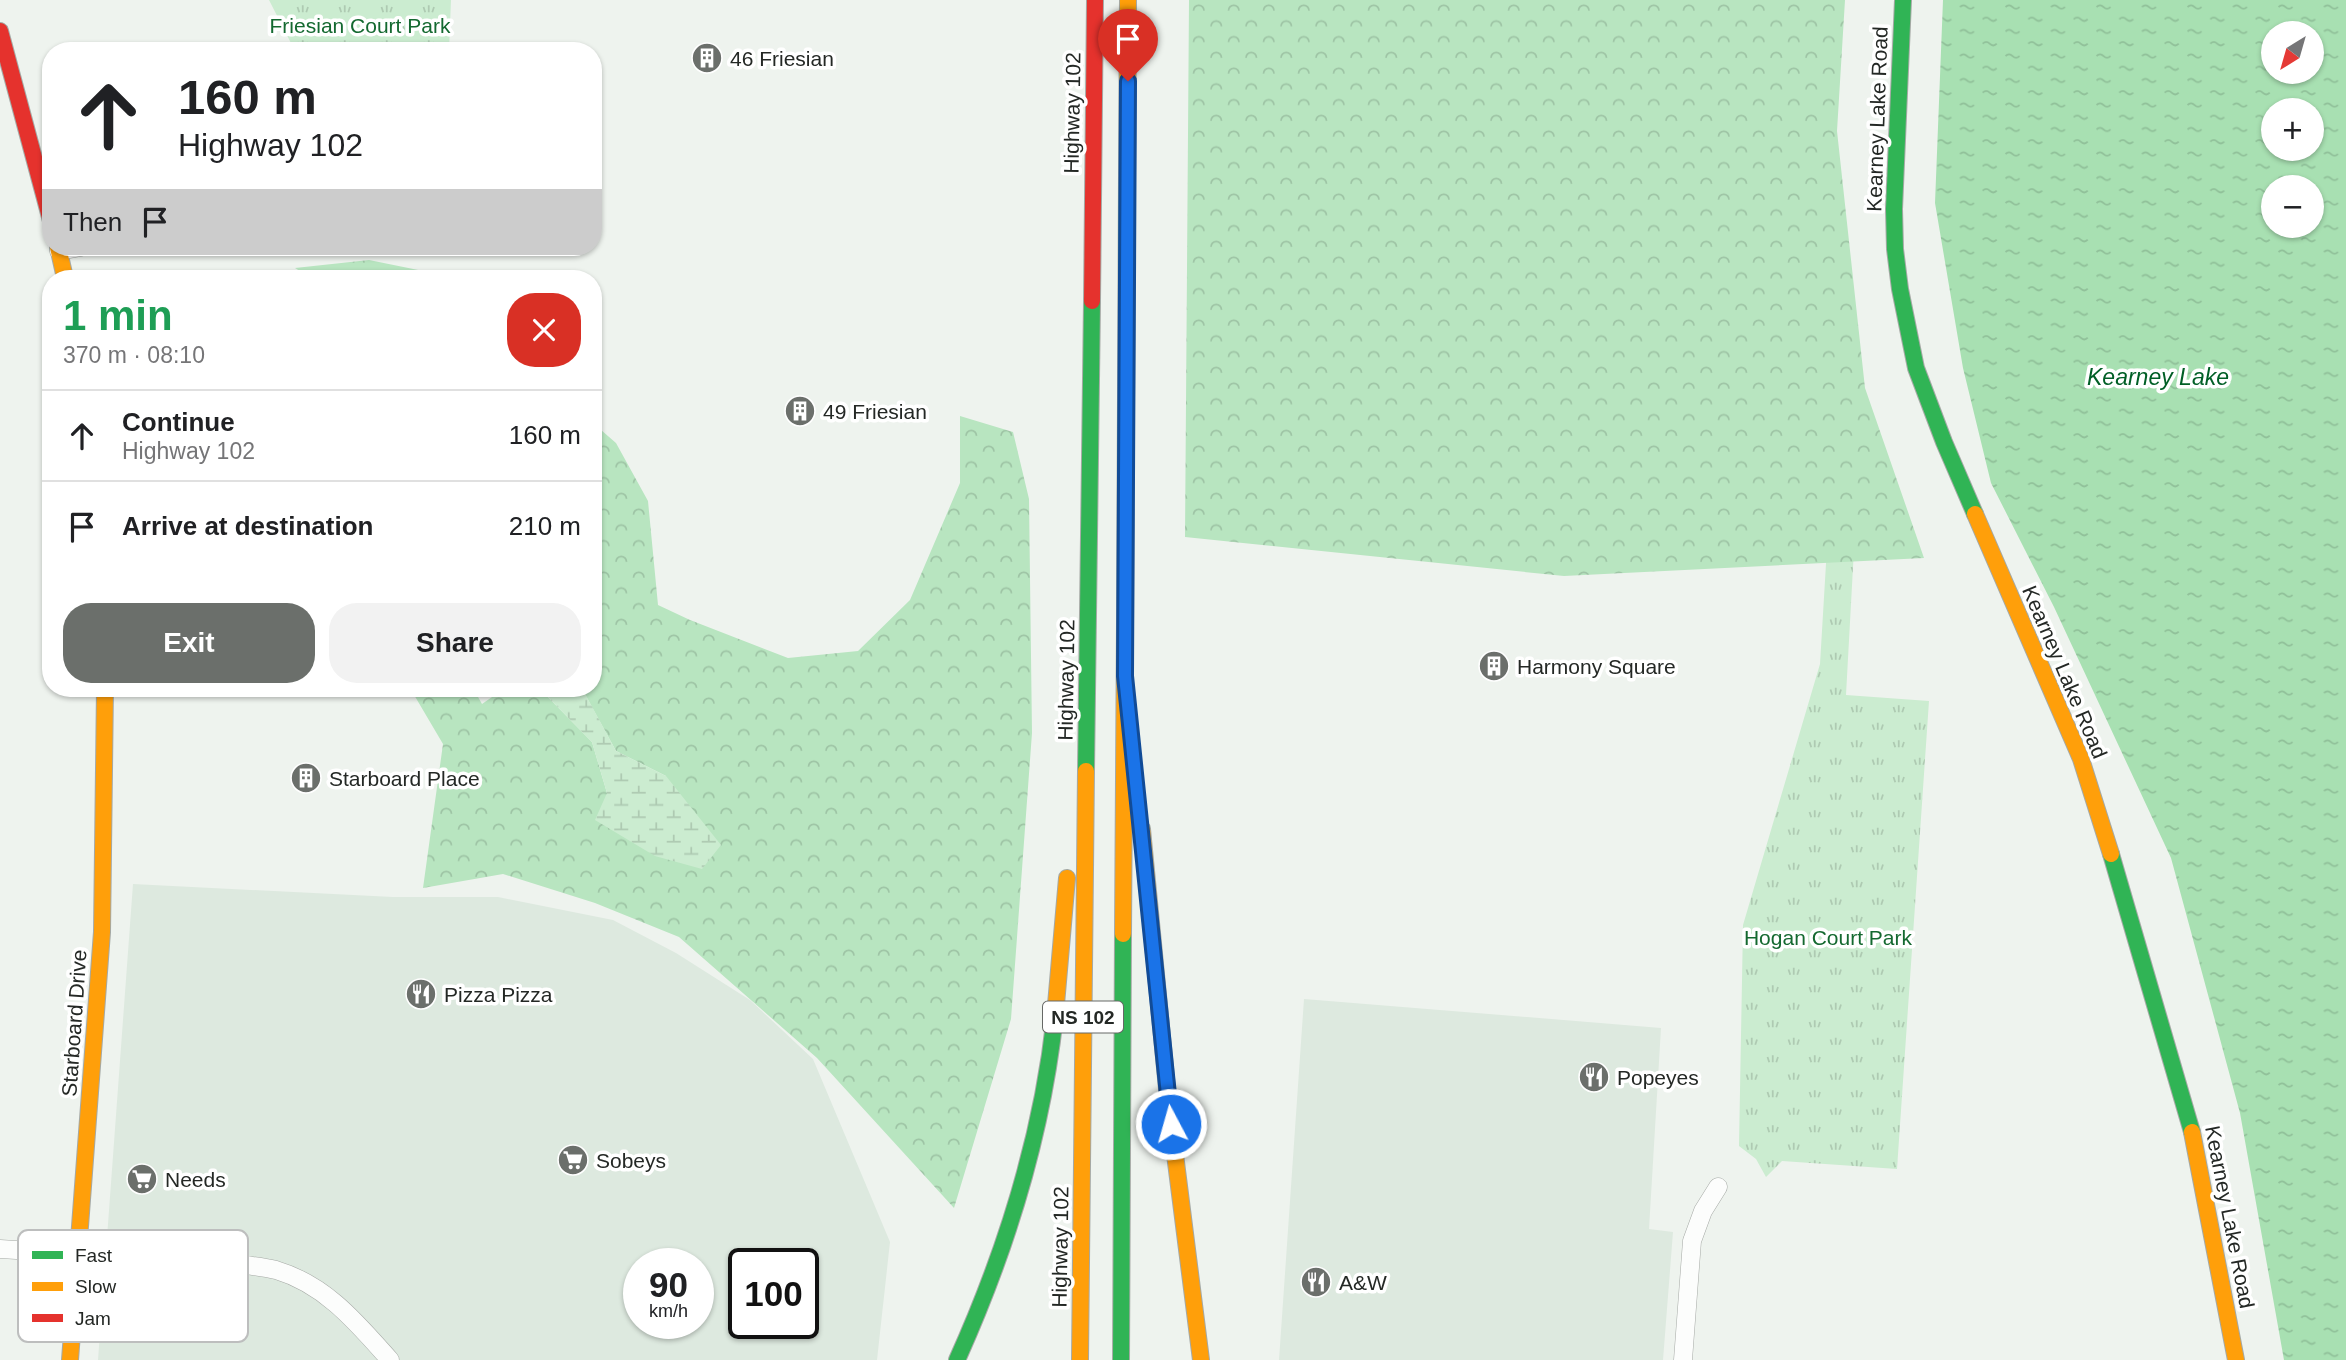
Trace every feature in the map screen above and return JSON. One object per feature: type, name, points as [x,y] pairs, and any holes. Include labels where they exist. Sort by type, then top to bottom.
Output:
[{"type":"main road","name":"Highway 102","points":[[1080,1360],[1094,0]]},
{"type":"main road","name":"NS 102","points":[[1121,1360],[1128,0]]},
{"type":"main road","name":"Kearney Lake Road","points":[[1903,0],[1894,209],[1895,250],[1916,368],[1944,442],[2085,772],[2190,1122],[2235,1360]]},
{"type":"main road","points":[[0,31],[42,187]]},
{"type":"main road","points":[[957,1360],[1019,1202],[1039,1121],[1050,1048],[1087,675]]},
{"type":"main road","points":[[1125,676],[1168,1099],[1201,1360]]},
{"type":"main road","name":"Starboard Drive","points":[[79,1230],[102,933],[105,697]]},
{"type":"main road","name":"Starboard Drive","points":[[70,1360],[71,1342]]},
{"type":"street","points":[[1683,1360],[1692,1241],[1703,1211],[1718,1187]]},
{"type":"street","points":[[0,1250],[18,1251]]},
{"type":"street","points":[[248,1266],[275,1270],[309,1283],[337,1303],[390,1360]]},
{"type":"shaded area","points":[[133,884],[393,897],[498,897],[613,920],[676,953],[750,1000],[813,1059],[890,1242],[877,1360],[98,1360],[99,1342],[248,1342],[248,1230],[108,1230]]},
{"type":"shaded area","points":[[1304,999],[1661,1028],[1649,1229],[1673,1232],[1663,1360],[1279,1360]]},
{"type":"green space","name":"Friesian Court Park","points":[[269,0],[451,0],[449,42],[290,42]]},
{"type":"green space","points":[[1189,0],[1845,0],[1837,131],[1865,388],[1924,558],[1564,576],[1185,537]]},
{"type":"green space","points":[[369,260],[418,270],[298,270],[295,268]]},
{"type":"green space","points":[[960,416],[1013,432],[1029,499],[1032,733],[1011,1019],[954,1208],[817,1058],[679,937],[595,903],[503,874],[423,888],[443,744],[415,697],[478,697],[482,704],[492,697],[548,697],[592,742],[607,793],[666,776],[616,751],[586,697],[602,697],[602,431],[616,443],[648,501],[658,605],[788,658],[858,651],[910,600],[960,483]]},
{"type":"green space","name":"Hogan Court Park","points":[[1827,547],[1854,549],[1846,695],[1929,701],[1897,1169],[1782,1161],[1766,1177],[1756,1159],[1739,1146],[1743,925],[1820,664]]},
{"type":"green space","points":[[548,697],[587,697],[616,751],[666,776],[721,845],[702,869],[655,856],[595,820],[607,793],[592,742]]},
{"type":"water","name":"Kearney Lake","points":[[1943,0],[2346,0],[2346,1360],[2284,1360],[2240,1113],[2171,858],[2054,607],[1991,483],[1963,368],[1935,203]]},
{"type":"traffic: fast","points":[[1903,0],[1894,209],[1900,289],[1916,368],[1975,514]]},
{"type":"traffic: fast","points":[[1125,623],[1127,176]]},
{"type":"traffic: fast","points":[[1086,771],[1092,301]]},
{"type":"traffic: fast","points":[[2111,854],[2192,1132]]},
{"type":"traffic: fast","points":[[1121,1360],[1123,934]]},
{"type":"traffic: fast","points":[[957,1360],[992,1276],[1020,1192],[1041,1105],[1055,1016]]},
{"type":"traffic: slow","points":[[1127,176],[1128,0]]},
{"type":"traffic: slow","points":[[60,256],[63,270]]},
{"type":"traffic: slow","points":[[1975,514],[2081,759],[2111,854]]},
{"type":"traffic: slow","points":[[1123,934],[1125,623]]},
{"type":"traffic: slow","points":[[80,1230],[102,932],[105,697]]},
{"type":"traffic: slow","points":[[1080,1360],[1086,771]]},
{"type":"traffic: slow","points":[[1142,829],[1168,1099],[1201,1360]]},
{"type":"traffic: slow","points":[[1055,1016],[1067,878]]},
{"type":"traffic: slow","points":[[2192,1132],[2236,1360]]},
{"type":"traffic: slow","points":[[70,1360],[71,1342]]},
{"type":"traffic: jam","points":[[1092,301],[1095,0]]},
{"type":"traffic: jam","points":[[0,31],[42,187]]},
{"type":"place","name":"46 Friesian","points":[[707,58]]},
{"type":"place","name":"49 Friesian","points":[[800,411]]},
{"type":"place","name":"Harmony Square","points":[[1494,666]]},
{"type":"place","name":"Starboard Place","points":[[306,778]]},
{"type":"place","name":"Pizza Pizza","points":[[421,994]]},
{"type":"place","name":"Popeyes","points":[[1594,1077]]},
{"type":"place","name":"Sobeys","points":[[573,1160]]},
{"type":"place","name":"Needs","points":[[142,1179]]},
{"type":"place","name":"A&W","points":[[1316,1282]]},
{"type":"route","points":[[1128,81],[1125,676],[1171,1124]]}]
